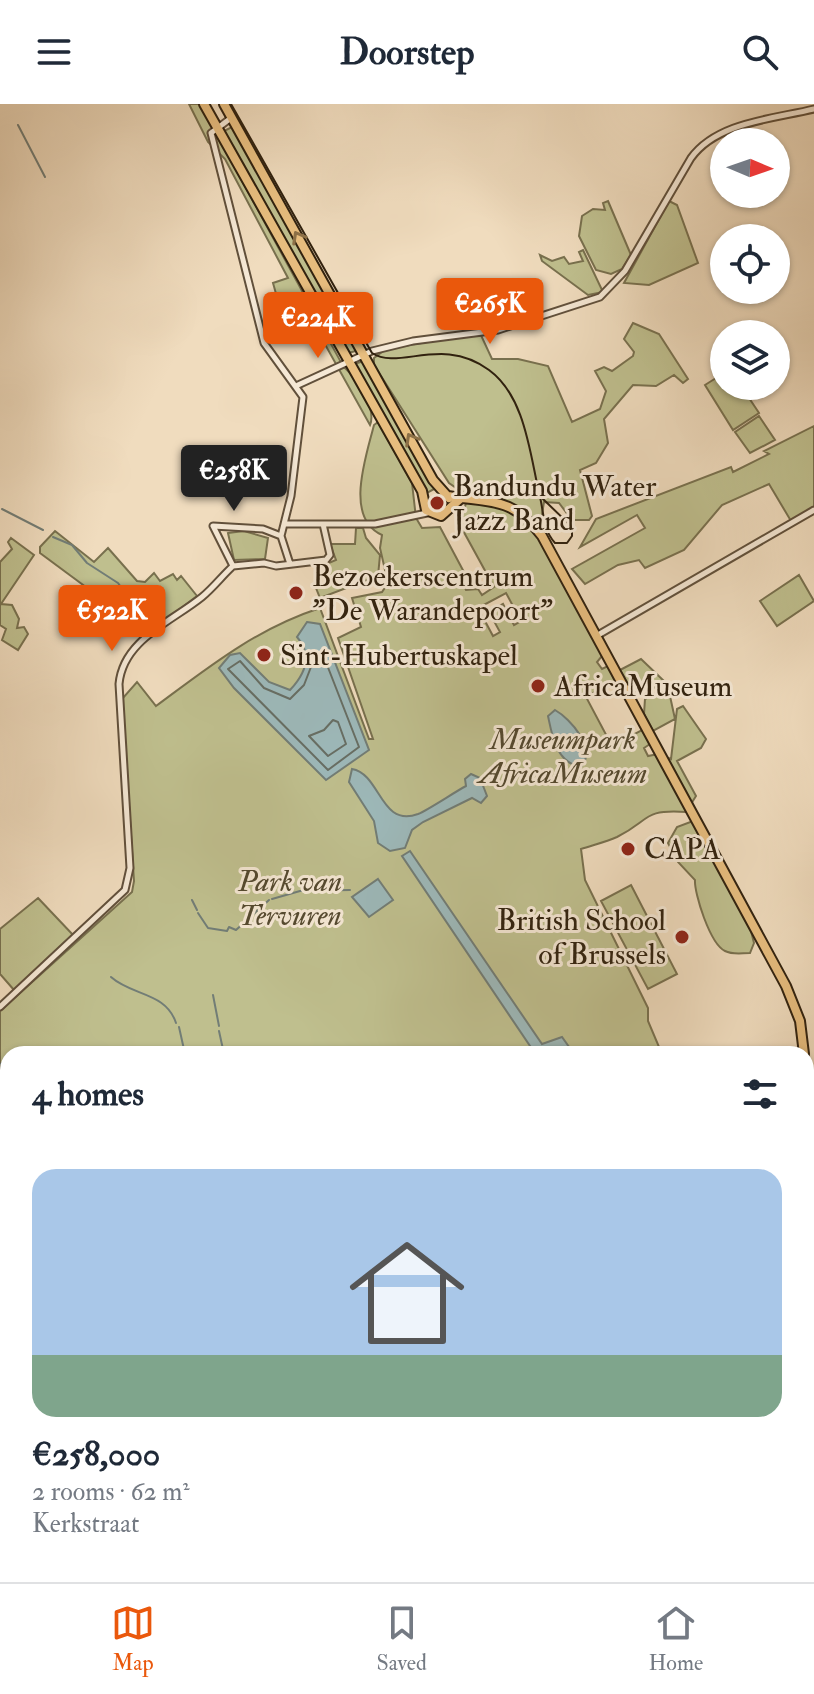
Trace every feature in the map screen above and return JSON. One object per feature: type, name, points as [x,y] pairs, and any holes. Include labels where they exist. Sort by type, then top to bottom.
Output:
[{"type":"main road","points":[[204,104],[426,505],[441,516],[447,497]]},
{"type":"main road","points":[[224,104],[428,470],[447,497]]},
{"type":"main road","points":[[428,470],[445,490],[466,496]]},
{"type":"main road","points":[[426,505],[432,491],[458,499],[477,497]]},
{"type":"main road","points":[[447,497],[477,497],[508,505],[534,525],[598,635],[786,986],[799,1018],[803,1046]]},
{"type":"street","points":[[298,385],[376,350],[413,341],[498,330],[593,302],[621,277],[703,143],[724,132],[814,109]]},
{"type":"street","points":[[231,118],[211,133],[216,157],[267,349],[298,385],[304,401],[286,524],[281,536],[290,564]]},
{"type":"street","points":[[408,516],[420,501],[413,478]]},
{"type":"street","points":[[286,524],[375,524],[415,514],[426,505]]},
{"type":"street","points":[[598,635],[814,510]]},
{"type":"street","points":[[0,1007],[125,890],[130,868],[118,683],[122,665],[133,649],[200,598],[233,566],[305,564],[329,557],[323,524]]},
{"type":"street","points":[[233,566],[213,526],[263,529],[281,536]]},
{"type":"green space","points":[[189,104],[200,104],[343,366],[364,394],[371,410],[370,425],[307,312],[296,298],[280,308],[273,283],[288,278],[225,159],[208,142]]},
{"type":"green space","points":[[234,126],[358,347],[356,351],[348,353],[222,132]]},
{"type":"green space","points":[[608,201],[631,255],[622,269],[611,274],[596,270],[579,236],[582,216],[593,209],[605,210],[603,203]]},
{"type":"green space","points":[[669,201],[677,205],[698,263],[649,285],[624,283]]},
{"type":"green space","points":[[583,250],[603,292],[588,295],[542,261],[540,255],[552,261],[564,257],[569,264],[583,261],[579,252]]},
{"type":"green space","points":[[633,323],[659,334],[688,379],[683,383],[674,375],[656,386],[633,385],[604,419],[608,443],[596,463],[580,470],[592,516],[589,520],[572,520],[559,503],[544,502],[540,527],[504,500],[462,492],[449,483],[374,365],[374,358],[386,349],[480,333],[492,359],[518,359],[548,366],[572,422],[600,409],[606,391],[595,371],[604,367],[612,371],[633,356],[634,352],[624,339]]},
{"type":"green space","points":[[364,361],[436,488],[425,494],[354,364]]},
{"type":"green space","points":[[714,400],[750,400],[759,413],[733,430]]},
{"type":"green space","points":[[759,416],[775,440],[750,453],[735,432]]},
{"type":"green space","points":[[378,422],[412,483],[416,518],[422,528],[440,527],[465,574],[461,580],[466,590],[478,589],[482,595],[494,587],[460,525],[466,503],[490,503],[511,513],[531,529],[563,576],[600,646],[602,656],[597,662],[602,669],[608,666],[615,681],[586,697],[612,746],[642,730],[650,744],[644,748],[648,756],[658,754],[671,759],[677,709],[683,706],[706,739],[701,748],[677,761],[696,796],[686,812],[654,814],[617,837],[581,849],[585,880],[648,1008],[648,1021],[659,1046],[0,1046],[0,1011],[132,892],[134,881],[122,699],[137,682],[156,706],[254,638],[320,608],[369,739],[373,739],[338,638],[361,627],[352,598],[382,592],[388,583],[380,548],[382,535],[370,527],[364,515],[361,501],[363,469],[374,425]],"holes":[[[506,593],[521,621],[514,625],[503,604],[489,612],[500,632],[493,636],[478,608]]]},
{"type":"green space","points":[[814,426],[814,508],[791,521],[769,484],[722,505],[684,550],[645,568],[639,560],[618,565],[585,584],[572,569],[645,528],[637,515],[580,547],[596,519],[731,467],[733,472],[769,454],[764,451]]},
{"type":"green space","points":[[356,528],[363,528],[366,538],[380,555],[378,576],[320,598],[316,588],[330,582],[324,565],[336,560],[330,544],[355,544]]},
{"type":"green space","points":[[55,531],[94,562],[108,548],[137,581],[145,582],[154,573],[160,581],[173,574],[177,580],[181,576],[197,596],[148,633],[40,553],[40,547]],"holes":[[[139,589],[155,605],[157,617],[143,618],[125,605],[126,596]]]},
{"type":"green space","points":[[244,531],[268,538],[265,559],[234,560],[228,533]]},
{"type":"green space","points":[[11,538],[34,555],[1,604],[12,605],[19,619],[17,628],[24,627],[28,634],[18,650],[2,640],[6,629],[0,625],[0,562],[12,549],[8,542]]},
{"type":"green space","points":[[799,575],[814,601],[777,626],[760,601]]},
{"type":"green space","points":[[641,659],[665,682],[642,694],[630,689],[620,670]]},
{"type":"green space","points":[[668,687],[675,719],[653,731],[644,714],[645,699]]},
{"type":"green space","points":[[693,821],[751,931],[754,943],[750,953],[731,953],[719,946],[704,918],[695,880],[678,862],[668,843],[677,827]]},
{"type":"green space","points":[[631,885],[677,974],[648,989],[601,901]]},
{"type":"green space","points":[[38,898],[74,936],[14,990],[0,974],[0,929]]},
{"type":"water","points":[[139,589],[156,607],[156,618],[139,617],[125,606],[126,596]]},
{"type":"water","points":[[307,622],[320,624],[369,750],[326,780],[234,688],[219,668],[230,655],[240,653],[269,682],[290,690],[300,678],[305,664],[305,651],[297,637]]},
{"type":"water","points":[[555,710],[568,720],[584,743],[585,760],[581,767],[566,760],[557,747],[548,716]]},
{"type":"water","points":[[352,769],[369,780],[388,807],[396,814],[405,816],[418,814],[466,786],[465,779],[471,774],[480,778],[487,796],[481,803],[472,798],[423,822],[412,830],[405,848],[390,851],[378,843],[374,821],[349,782]]},
{"type":"water","points":[[410,851],[542,1044],[562,1037],[568,1046],[530,1046],[402,856]]},
{"type":"water","points":[[378,879],[393,900],[369,917],[352,897]]},
{"type":"waterway","points":[[18,125],[45,177]]},
{"type":"waterway","points":[[2,509],[43,530]]},
{"type":"waterway","points":[[53,537],[72,545],[87,563],[118,583],[121,587],[111,604],[139,627]]},
{"type":"waterway","points":[[143,626],[163,621]]},
{"type":"waterway","points":[[272,899],[300,891],[350,890]]},
{"type":"waterway","points":[[192,900],[197,910]]},
{"type":"waterway","points":[[198,913],[208,928],[227,931],[229,927],[236,930],[269,900]]},
{"type":"waterway","points":[[111,977],[165,1005],[176,1023]]},
{"type":"waterway","points":[[213,995],[219,1026]]},
{"type":"waterway","points":[[179,1027],[183,1046]]},
{"type":"waterway","points":[[219,1031],[222,1046]]},
{"type":"tram line","points":[[231,104],[372,353],[395,358],[455,355],[472,360],[489,370],[511,395],[525,428],[548,533],[555,543],[567,543],[572,536],[572,527],[543,499]]},
{"type":"place","name":"Bandundu Water Jazz Band","points":[[437,503]]},
{"type":"place","name":"Bezoekerscentrum \"De Warandepoort\"","points":[[296,593]]},
{"type":"place","name":"Sint-Hubertuskapel","points":[[264,655]]},
{"type":"place","name":"AfricaMuseum","points":[[538,686]]},
{"type":"place","name":"CAPA","points":[[628,849]]},
{"type":"place","name":"British School of Brussels","points":[[682,937]]},
{"type":"park label","name":"Museumpark AfricaMuseum","points":[[563,756]]},
{"type":"park label","name":"Park van Tervuren","points":[[290,898]]}]
